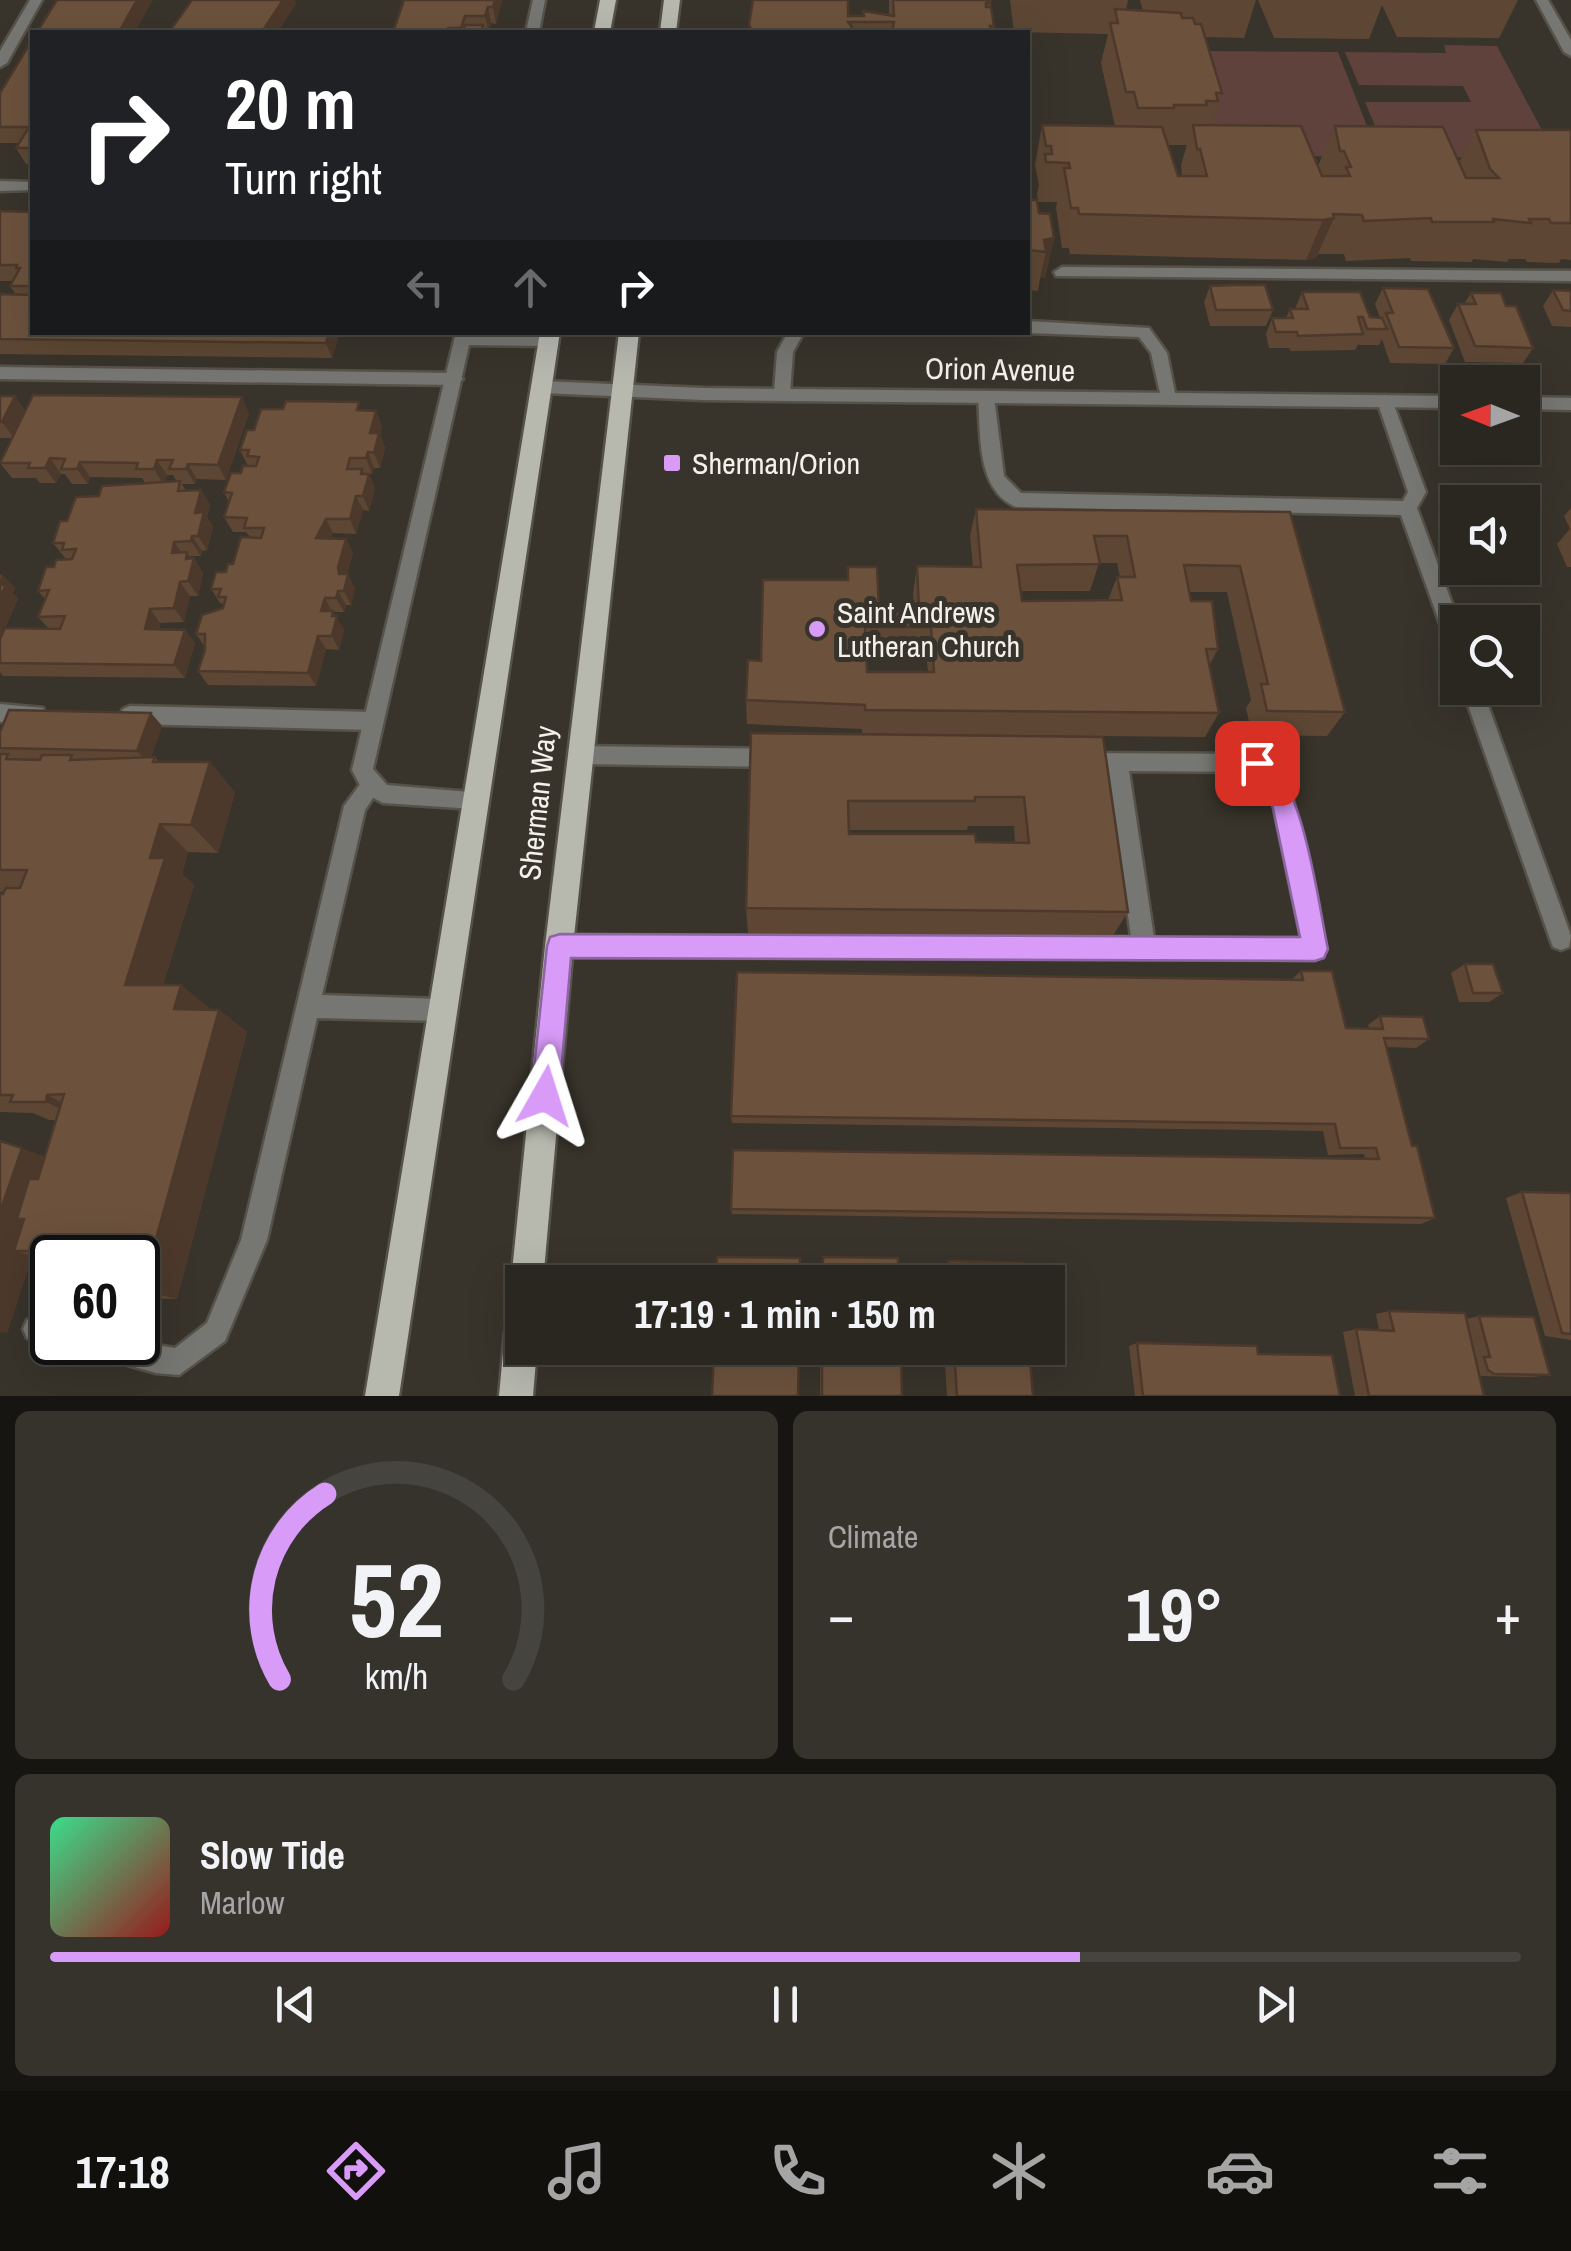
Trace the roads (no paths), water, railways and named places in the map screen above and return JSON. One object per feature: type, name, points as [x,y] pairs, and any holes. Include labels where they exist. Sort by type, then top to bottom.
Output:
[{"type":"main road","points":[[602,30],[608,0]]},
{"type":"main road","points":[[668,30],[672,0]]},
{"type":"main road","name":"Sherman Way","points":[[529,1265],[628,335]]},
{"type":"main road","name":"Sherman Way","points":[[382,1396],[549,336]]},
{"type":"main road","points":[[516,1396],[519,1365]]},
{"type":"street","points":[[0,63],[36,0]]},
{"type":"street","points":[[532,30],[539,0]]},
{"type":"street","points":[[1542,0],[1571,52]]},
{"type":"street","points":[[0,186],[30,186]]},
{"type":"street","points":[[1062,272],[1571,276]]},
{"type":"street","points":[[1030,327],[1143,332],[1155,341],[1168,398]]},
{"type":"street","points":[[782,393],[785,352],[794,335]]},
{"type":"street","points":[[474,800],[396,796],[371,786],[362,770],[463,336],[549,336]]},
{"type":"street","points":[[0,373],[454,379]]},
{"type":"street","name":"Orion Avenue","points":[[542,388],[1440,402]]},
{"type":"street","points":[[986,397],[995,478],[1016,500],[1408,508]]},
{"type":"street","points":[[1385,402],[1417,492],[1408,508],[1443,605]]},
{"type":"street","points":[[1540,403],[1571,404]]},
{"type":"street","points":[[1478,705],[1561,940]]},
{"type":"street","points":[[0,713],[56,714]]},
{"type":"street","points":[[113,715],[373,721]]},
{"type":"street","points":[[580,755],[790,759]]},
{"type":"street","points":[[560,946],[1315,949],[1282,795],[1257,763],[1059,762]]},
{"type":"street","points":[[1118,762],[1144,948]]},
{"type":"street","points":[[160,1360],[179,1362],[216,1332],[254,1240],[356,806],[371,786]]},
{"type":"street","points":[[308,1006],[442,1010]]},
{"type":"place","name":"Sherman/Orion","points":[[672,463]]},
{"type":"place","name":"Saint Andrews Lutheran Church","points":[[817,629]]}]
